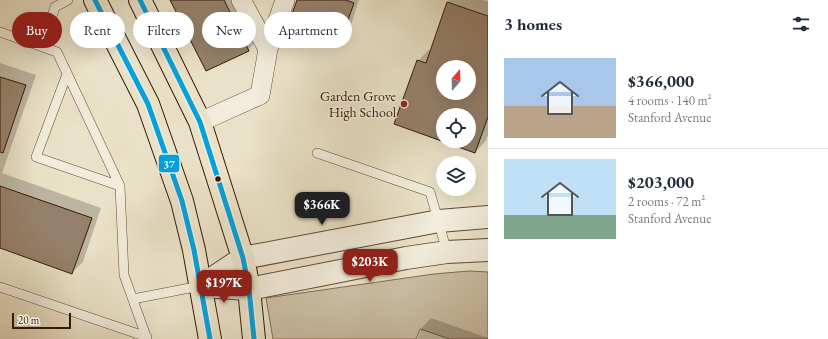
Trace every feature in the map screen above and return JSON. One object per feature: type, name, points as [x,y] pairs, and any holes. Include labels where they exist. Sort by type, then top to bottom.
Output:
[{"type":"main road","points":[[94,0],[148,104],[182,201],[193,247],[210,339]]},
{"type":"main road","points":[[140,0],[200,122],[242,258],[249,289],[254,339]]},
{"type":"street","points":[[241,0],[268,49]]},
{"type":"street","points":[[200,122],[260,95],[268,49],[285,0]]},
{"type":"street","points":[[200,286],[242,258],[439,221],[488,217]]},
{"type":"street","points":[[200,286],[249,289],[406,258],[447,252],[488,250]]},
{"type":"lane","points":[[53,12],[55,7],[68,0]]},
{"type":"lane","points":[[0,32],[12,36]]},
{"type":"lane","points":[[45,48],[57,52],[120,186],[124,275],[147,338]]},
{"type":"lane","points":[[67,74],[36,157],[120,186]]},
{"type":"lane","points":[[317,153],[430,192],[447,252]]},
{"type":"lane","points":[[133,299],[200,286]]},
{"type":"lane","points":[[0,287],[147,338]]},
{"type":"shaded area","points":[[469,271],[488,272],[488,339],[450,339],[420,329],[416,339],[273,339],[266,298],[434,274]]},
{"type":"building","points":[[170,0],[224,0],[230,12],[202,12],[202,48],[248,48],[249,51],[206,71],[194,47],[194,12],[176,12]]},
{"type":"building","points":[[297,0],[346,0],[354,3],[351,12],[293,12]]},
{"type":"building","points":[[447,2],[488,16],[488,117],[475,153],[461,148],[476,148],[476,108],[436,108],[436,139],[394,124],[417,60],[426,63]]},
{"type":"building","points":[[0,77],[26,85],[3,153],[0,152]]},
{"type":"building","points":[[0,186],[92,218],[72,274],[0,248]]},
{"type":"transit line","name":"37","points":[[95,0],[148,104],[182,201],[194,250],[210,339]]},
{"type":"transit line","name":"37","points":[[140,0],[200,122],[243,258],[249,289],[254,339]]},
{"type":"place","name":"Garden Grove High School","points":[[404,104]]}]
